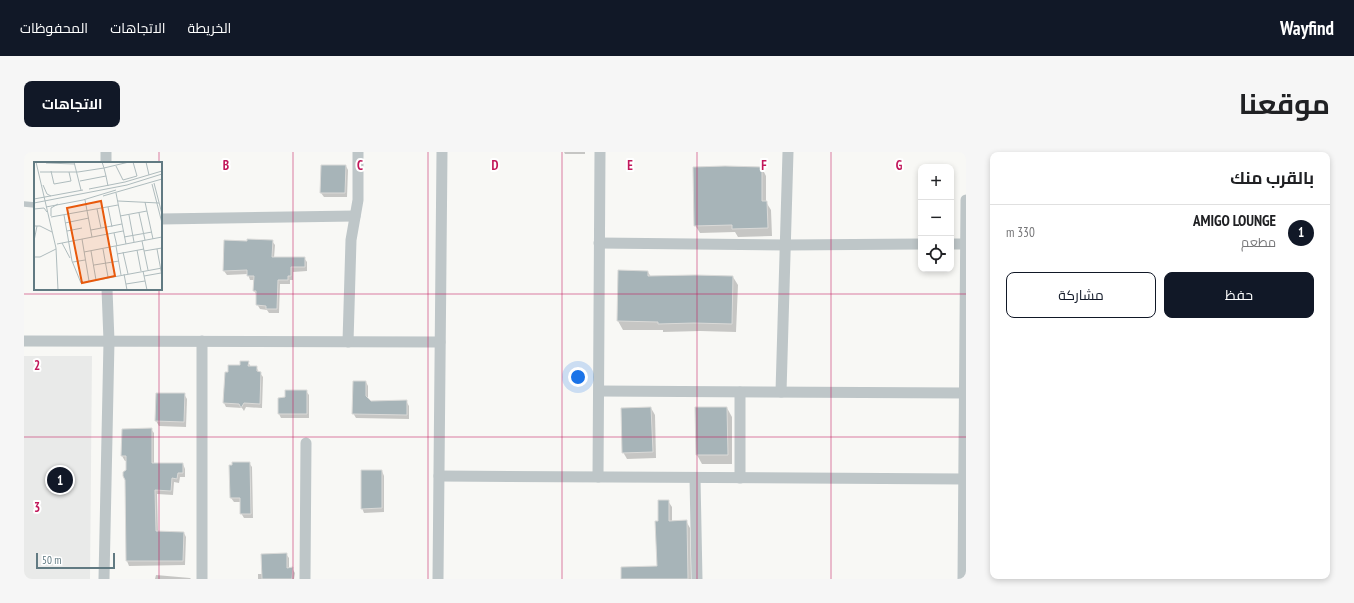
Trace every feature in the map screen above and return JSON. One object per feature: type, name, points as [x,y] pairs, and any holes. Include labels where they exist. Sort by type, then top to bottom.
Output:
[{"type":"street","points":[[348,342],[352,240],[358,200],[358,152]]},
{"type":"street","points":[[438,579],[442,152]]},
{"type":"street","points":[[598,477],[600,152]]},
{"type":"street","points":[[781,392],[788,152]]},
{"type":"street","points":[[963,579],[966,200]]},
{"type":"street","points":[[162,219],[355,216]]},
{"type":"street","points":[[600,243],[786,245],[918,244]]},
{"type":"street","points":[[954,244],[966,244]]},
{"type":"street","points":[[104,579],[109,341],[107,290]]},
{"type":"street","points":[[24,341],[440,342]]},
{"type":"street","points":[[202,341],[202,579]]},
{"type":"street","points":[[599,391],[964,393]]},
{"type":"street","points":[[740,392],[740,478]]},
{"type":"street","points":[[305,579],[306,443]]},
{"type":"street","points":[[439,476],[964,479]]},
{"type":"street","points":[[695,478],[697,579]]},
{"type":"lane","points":[[24,204],[34,205]]},
{"type":"shaded area","points":[[24,356],[92,356],[90,579],[24,579]]},
{"type":"building","points":[[321,165],[346,165],[345,193],[320,193]]},
{"type":"building","points":[[693,167],[762,167],[762,201],[767,201],[768,228],[732,229],[732,225],[694,226]]},
{"type":"building","points":[[247,239],[273,240],[272,257],[305,257],[305,267],[291,267],[291,276],[288,276],[288,280],[278,280],[277,309],[266,309],[266,306],[256,305],[256,291],[253,291],[254,276],[247,276],[247,270],[223,271],[224,240],[247,241]]},
{"type":"building","points":[[618,270],[648,271],[648,276],[733,276],[732,324],[658,324],[658,322],[617,321]]},
{"type":"building","points":[[240,361],[249,361],[248,366],[257,366],[257,371],[261,372],[260,404],[244,403],[241,408],[239,404],[223,403],[225,372],[228,372],[228,365],[240,365]]},
{"type":"building","points":[[353,381],[366,381],[366,396],[371,401],[407,400],[407,415],[352,414]]},
{"type":"building","points":[[285,390],[307,390],[307,414],[278,414],[278,398],[285,397]]},
{"type":"building","points":[[156,393],[185,393],[184,422],[155,421]]},
{"type":"building","points":[[651,407],[653,452],[622,453],[621,408]]},
{"type":"building","points":[[695,407],[727,407],[728,455],[696,455]]},
{"type":"building","points":[[152,428],[152,463],[183,463],[183,473],[178,473],[177,479],[172,478],[171,491],[155,490],[156,531],[184,532],[183,561],[126,561],[125,480],[123,472],[126,470],[126,456],[121,456],[122,429]]},
{"type":"building","points":[[232,462],[250,462],[251,514],[240,514],[240,498],[230,498],[229,465],[232,465]]},
{"type":"building","points":[[361,470],[382,470],[382,508],[361,509]]},
{"type":"building","points":[[658,500],[669,500],[669,521],[687,520],[688,579],[621,579],[621,567],[657,566],[655,521],[658,521]]},
{"type":"building","points":[[287,553],[287,568],[293,567],[292,579],[262,579],[261,554]]},
{"type":"place","name":"AMIGO LOUNGE","points":[[60,480]]}]
